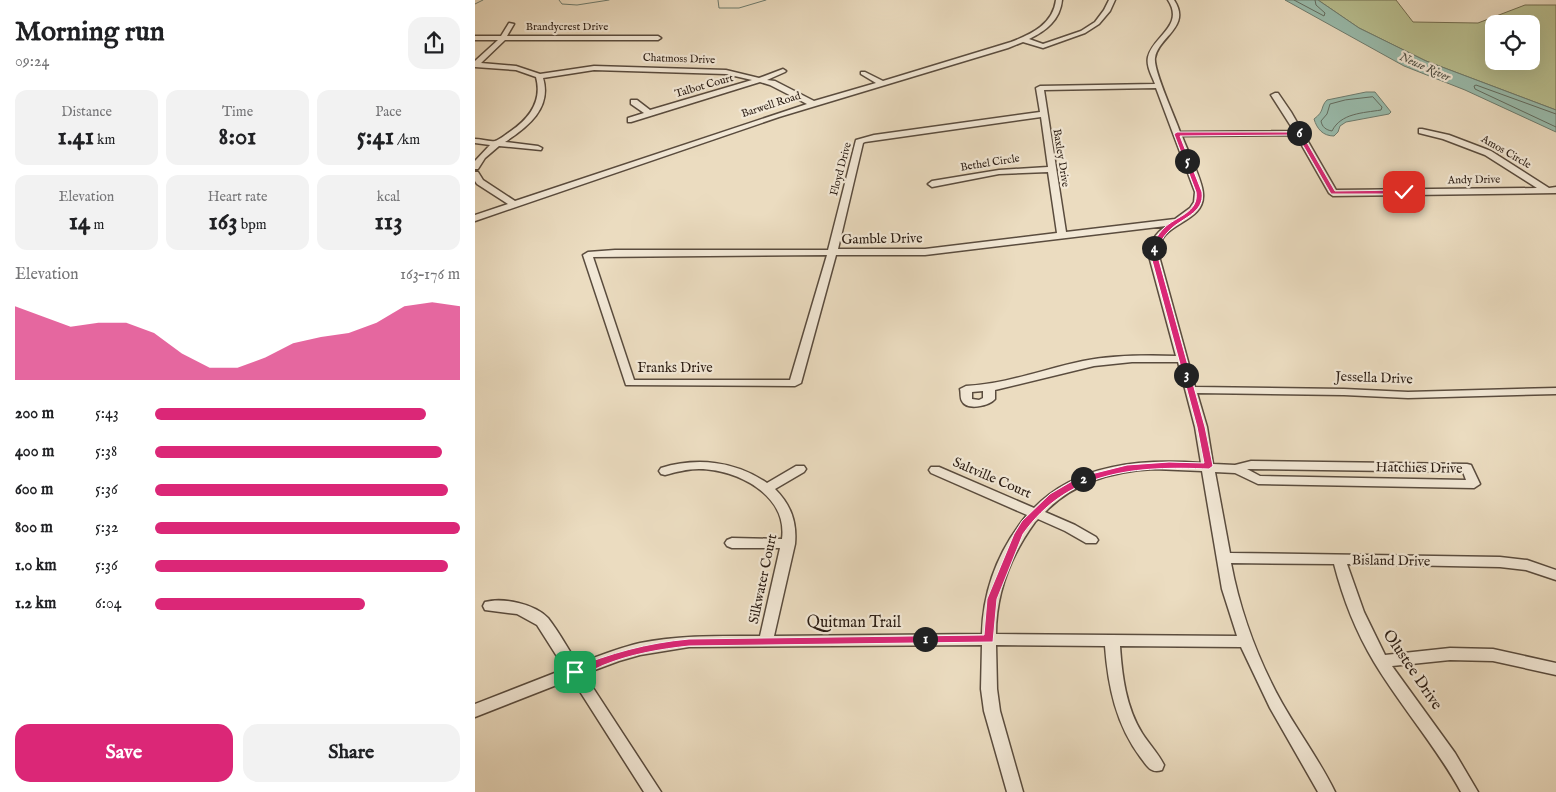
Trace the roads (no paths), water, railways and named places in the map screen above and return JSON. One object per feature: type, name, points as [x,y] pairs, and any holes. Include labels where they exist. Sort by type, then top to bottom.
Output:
[{"type":"street","name":"Barwell Road","points":[[475,218],[737,128],[990,53],[1024,40],[1049,22],[1058,9],[1059,0]]},
{"type":"street","points":[[1024,40],[1043,46],[1083,32],[1097,23],[1107,11],[1112,0]]},
{"type":"street","points":[[1171,0],[1175,7],[1175,24],[1172,30],[1155,46],[1150,59],[1158,86],[1199,192],[1200,200],[1194,210],[1175,222],[1159,238],[1153,253],[1191,390],[1209,466],[1229,589],[1246,642],[1275,704],[1327,792]]},
{"type":"street","points":[[475,65],[497,47],[511,24]]},
{"type":"street","points":[[573,37],[579,30]]},
{"type":"street","name":"Brandycrest Drive","points":[[475,38],[659,38]]},
{"type":"street","points":[[475,65],[517,68],[539,76],[543,86],[536,113],[531,120],[483,155],[475,167]]},
{"type":"street","name":"Chatmoss Drive","points":[[539,76],[583,69],[713,71],[760,79],[781,87],[813,104]]},
{"type":"street","name":"Talbot Court","points":[[631,120],[649,113],[719,94],[783,71]]},
{"type":"street","points":[[863,73],[883,84]]},
{"type":"street","name":"Baxley Drive","points":[[1063,234],[1051,168],[1040,88],[1158,86]]},
{"type":"street","points":[[1275,95],[1299,133]]},
{"type":"street","points":[[634,102],[649,113]]},
{"type":"street","name":"Floyd Drive","points":[[795,382],[832,254],[858,146],[862,140],[1043,114]]},
{"type":"street","name":"Amos Circle","points":[[1421,131],[1446,137],[1488,153],[1552,190]]},
{"type":"street","points":[[1177,134],[1299,133]]},
{"type":"street","name":"Andy Drive","points":[[1299,133],[1333,193],[1552,190]]},
{"type":"street","points":[[475,141],[538,148]]},
{"type":"street","name":"Bethel Circle","points":[[932,184],[1021,169],[1051,168]]},
{"type":"street","points":[[475,174],[480,182],[515,205]]},
{"type":"street","name":"Gamble Drive","points":[[588,255],[925,252],[1175,222]]},
{"type":"street","name":"Franks Drive","points":[[588,255],[630,383],[795,382]]},
{"type":"street","points":[[966,389],[965,397],[967,402],[974,404],[983,403],[989,399],[989,389],[1099,362],[1182,359]]},
{"type":"street","name":"Jessella Drive","points":[[1191,390],[1344,392],[1408,395],[1556,391]]},
{"type":"street","name":"Silkwater Court","points":[[665,471],[685,465],[704,465],[738,472],[768,488],[784,511],[789,524],[788,544],[766,641]]},
{"type":"street","name":"Hatchies Drive","points":[[1015,792],[990,703],[989,639],[992,599],[1018,534],[1035,513],[1053,496],[1083,479],[1105,472],[1151,465],[1209,466],[1237,469],[1250,478],[1258,480],[1474,484],[1467,468],[1251,465],[1242,466],[1237,469]]},
{"type":"street","points":[[768,488],[800,469]]},
{"type":"street","name":"Saltville Court","points":[[935,470],[1070,528],[1091,540]]},
{"type":"street","points":[[732,543],[788,544]]},
{"type":"street","name":"Bisland Drive","points":[[1224,558],[1513,563],[1527,565],[1556,575]]},
{"type":"street","name":"Olustee Drive","points":[[1339,560],[1361,623],[1381,661],[1456,765],[1470,792]]},
{"type":"street","points":[[490,606],[519,608],[536,616],[541,621],[653,792]]},
{"type":"street","name":"Quitman Trail","points":[[475,711],[615,656],[666,645],[766,641],[989,639],[1246,642]]},
{"type":"street","points":[[1112,640],[1114,681],[1120,701],[1134,737],[1156,765]]},
{"type":"street","points":[[1381,661],[1450,654],[1493,655],[1556,669]]},
{"type":"water","name":"Neuse River","points":[[1285,0],[1318,0],[1359,28],[1426,61],[1556,110],[1556,132],[1465,90],[1404,66]]},
{"type":"water","points":[[1375,92],[1391,112],[1389,114],[1346,122],[1340,126],[1334,136],[1327,135],[1319,129],[1314,119],[1320,114],[1327,100]]},
{"type":"waterway","points":[[475,4],[483,0]]},
{"type":"waterway","points":[[559,0],[562,4],[577,5],[609,0]]},
{"type":"waterway","points":[[718,0],[719,8],[739,8],[766,0]]}]
